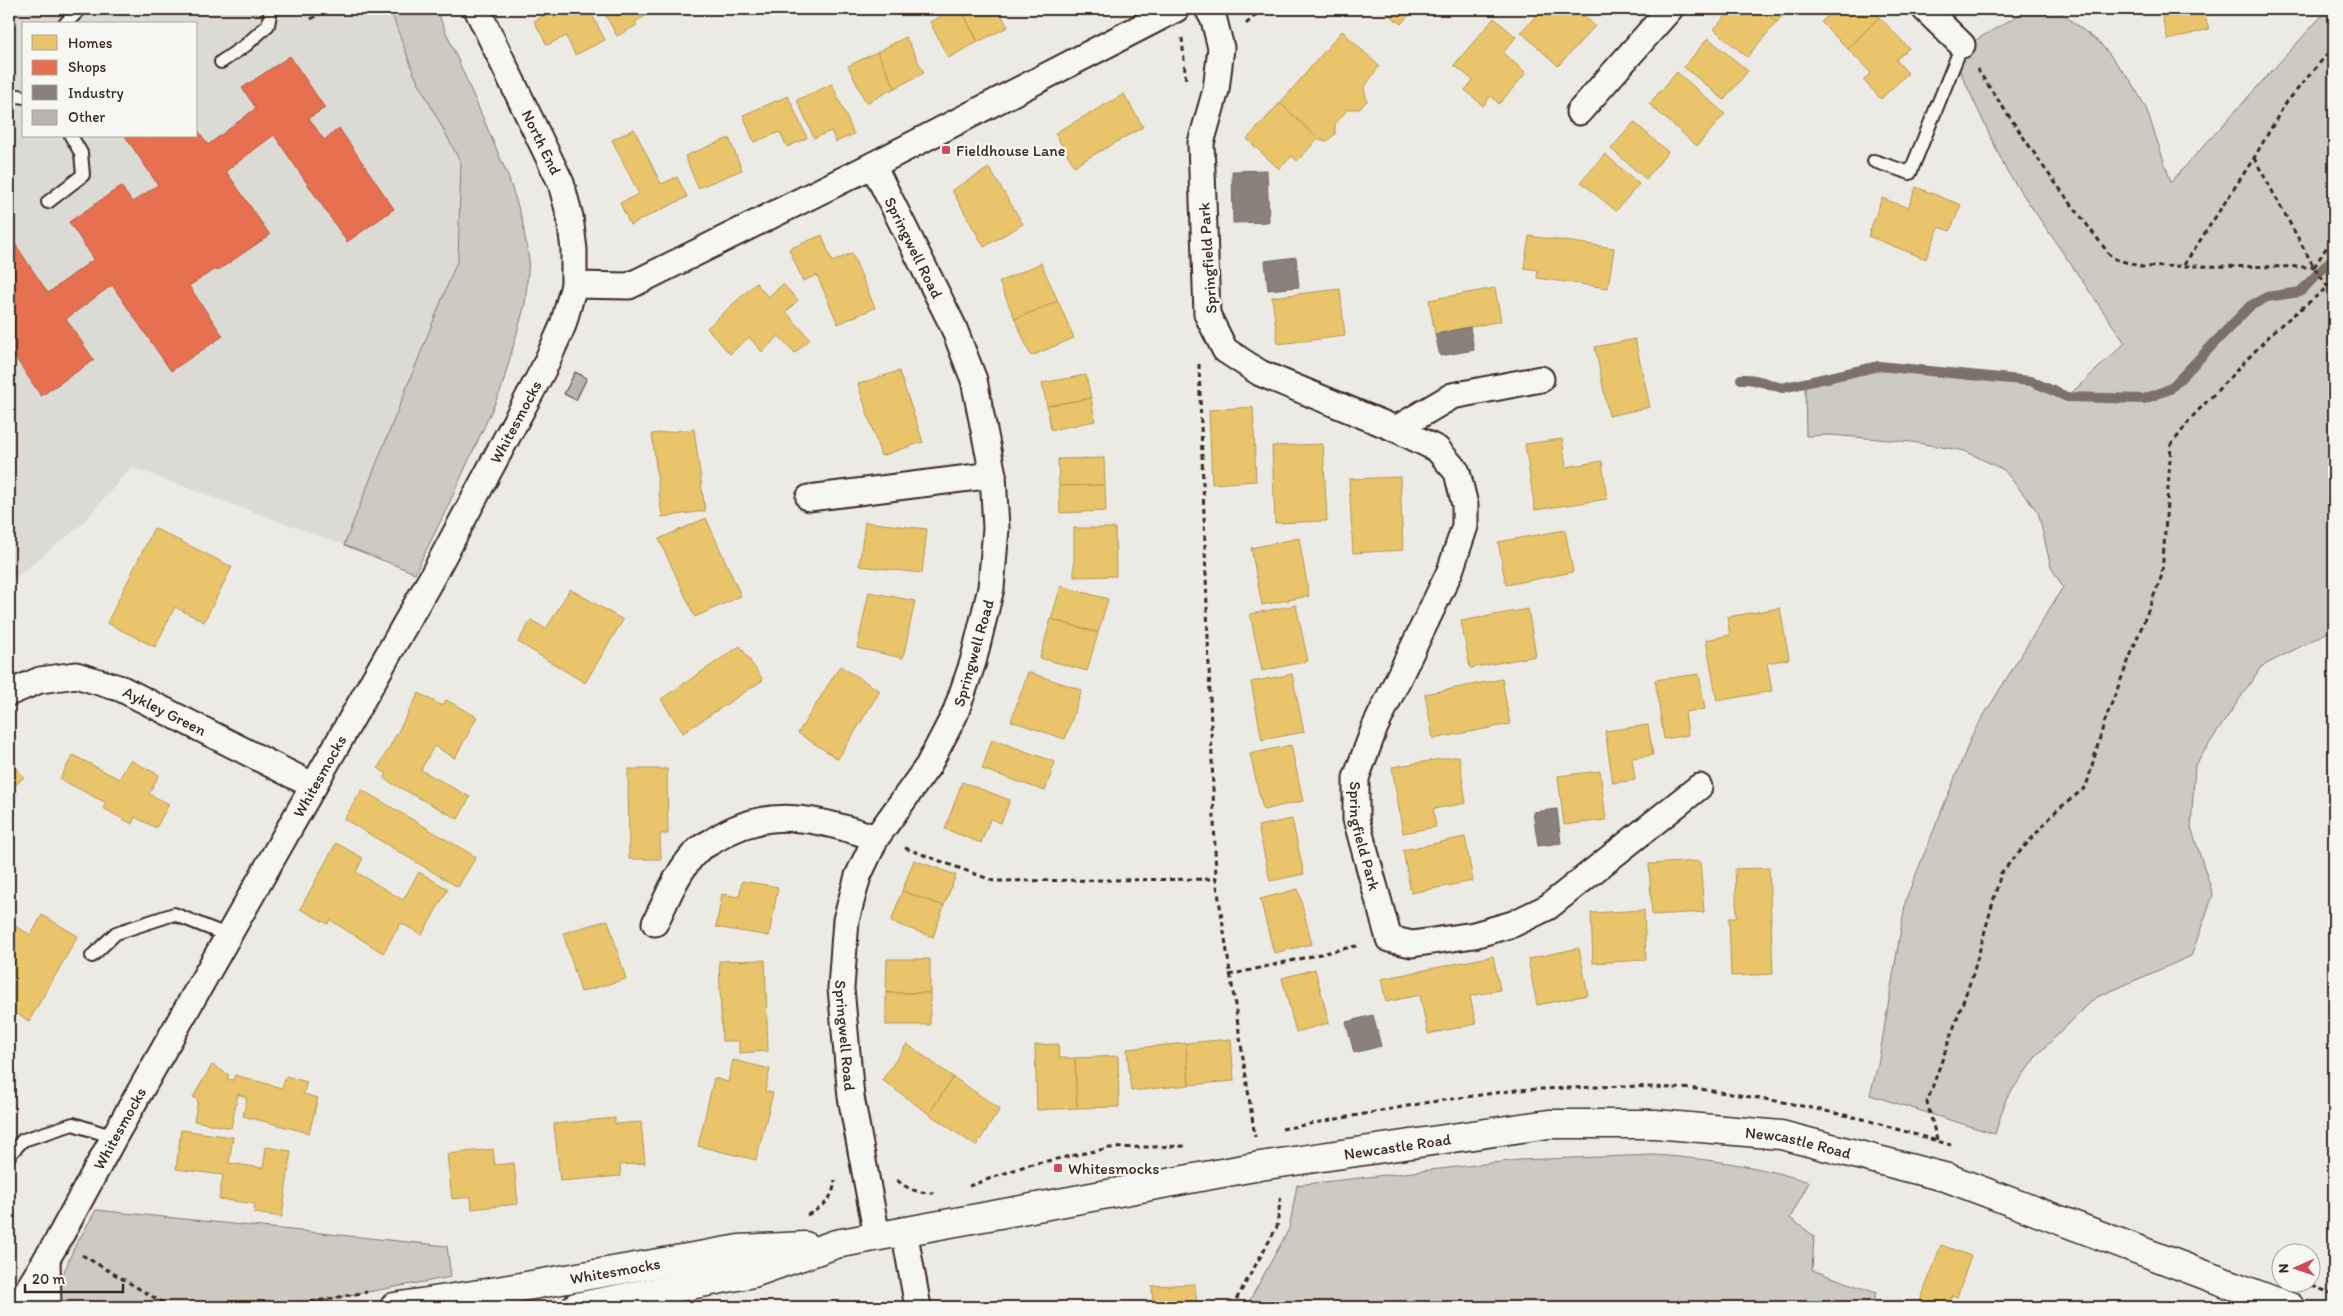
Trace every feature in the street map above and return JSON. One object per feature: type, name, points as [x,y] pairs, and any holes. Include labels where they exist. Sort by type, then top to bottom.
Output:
[{"type":"highway","name":"Newcastle Road","points":[[1272,1164],[1549,1124],[1655,1124],[1781,1135],[1948,1178],[2290,1307]]},
{"type":"highway","name":"Whitesmocks","points":[[576,1307],[753,1272],[836,1244],[904,1230],[1272,1164]]},
{"type":"highway","name":"Whitesmocks","points":[[394,1307],[496,1292],[739,1249],[836,1244]]},
{"type":"street","name":"North End","points":[[477,9],[562,183],[572,234],[574,285]]},
{"type":"street","name":"Springfield Park","points":[[1208,9],[1214,20],[1221,48],[1216,90],[1201,143],[1207,314],[1225,350],[1260,373],[1396,429],[1437,449],[1457,472],[1465,506],[1465,526],[1450,571],[1375,727],[1356,778],[1356,819],[1389,939]]},
{"type":"street","points":[[1579,112],[1670,9]]},
{"type":"street","points":[[1925,9],[1962,45]]},
{"type":"street","points":[[574,285],[629,286],[873,165],[1171,10]]},
{"type":"street","name":"Springwell Road","points":[[873,165],[953,326],[974,380],[994,475],[996,528],[992,588],[973,662],[955,714],[928,766],[876,838],[858,876],[846,920],[840,988],[851,1097],[877,1236]]},
{"type":"street","name":"Whitesmocks","points":[[17,1307],[52,1250],[114,1137],[431,579],[544,368],[563,325],[574,285]]},
{"type":"street","points":[[1396,429],[1452,396],[1541,379]]},
{"type":"street","points":[[809,498],[994,475]]},
{"type":"street","name":"Aykley Green","points":[[9,693],[40,680],[76,675],[122,689],[314,786]]},
{"type":"street","points":[[1389,939],[1412,944],[1474,936],[1513,924],[1548,907],[1699,787]]},
{"type":"street","points":[[655,924],[677,878],[697,851],[725,833],[759,819],[800,818],[846,827],[876,838]]},
{"type":"street","points":[[904,1230],[918,1307]]},
{"type":"street","name":"Whitesmocks","points":[[48,1307],[52,1250]]},
{"type":"lane","points":[[66,22],[80,9]]},
{"type":"lane","points":[[221,62],[246,46],[268,25],[271,9]]},
{"type":"lane","points":[[1874,160],[1910,173],[1962,45]]},
{"type":"lane","points":[[48,202],[83,175],[81,153],[72,138]]},
{"type":"lane","points":[[92,956],[116,933],[174,914],[229,936]]},
{"type":"lane","points":[[9,1155],[23,1140],[72,1124],[114,1137]]},
{"type":"path","points":[[311,20],[328,9]]},
{"type":"path","points":[[1962,45],[2045,169],[2112,258],[2142,267],[2314,267]]},
{"type":"path","points":[[2184,266],[2254,158],[2285,104],[2334,46]]},
{"type":"path","points":[[2254,158],[2314,267],[2328,286]]},
{"type":"path","points":[[2314,267],[2334,236]]},
{"type":"path","points":[[1937,1140],[1927,1102],[1973,974],[2001,873],[2056,811],[2086,787],[2104,724],[2162,575],[2171,446],[2194,415],[2276,329],[2334,282]]},
{"type":"path","points":[[1207,314],[1198,366],[1216,878],[1229,975],[1272,1164],[1277,1227],[1232,1307]]},
{"type":"path","points":[[876,838],[994,881],[1216,878]]},
{"type":"path","points":[[1229,975],[1389,939]]},
{"type":"path","points":[[52,1250],[170,1307]]},
{"type":"path","points":[[2320,1289],[2334,1294]]},
{"type":"shaded area","points":[[9,9],[390,9],[414,74],[461,163],[458,259],[344,545],[131,467],[83,523],[9,583]]},
{"type":"shaded area","points":[[390,9],[436,9],[508,176],[522,219],[529,260],[525,304],[501,390],[415,573],[344,545],[458,259],[461,163],[414,74]]},
{"type":"shaded area","points":[[2029,9],[2056,9],[2100,43],[2131,81],[2146,108],[2171,182],[2328,9],[2334,9],[2334,629],[2261,667],[2195,765],[2191,827],[2213,895],[2191,956],[2095,998],[2037,1055],[2006,1099],[1995,1134],[1870,1095],[1878,1065],[1906,899],[1973,733],[2063,587],[2051,567],[2038,512],[2004,470],[1965,451],[1912,442],[1831,435],[1806,436],[1805,383],[1879,366],[2031,381],[2067,397],[2125,343],[2006,170],[1952,54]]},
{"type":"shaded area","points":[[1654,1155],[1732,1164],[1770,1171],[1809,1182],[1790,1218],[1814,1236],[1812,1270],[1876,1293],[1871,1307],[1246,1307],[1289,1229],[1297,1185],[1519,1160]]},
{"type":"shaded area","points":[[96,1210],[447,1246],[451,1277],[284,1307],[60,1307],[60,1282],[73,1250]]},
{"type":"building: Homes","points":[[557,9],[589,9],[605,40],[575,55],[566,36],[547,45],[534,21]]},
{"type":"building: Homes","points":[[602,9],[658,9],[635,22],[637,25],[617,36]]},
{"type":"building: Homes","points":[[954,9],[961,9],[978,42],[948,58],[930,22]]},
{"type":"building: Homes","points":[[961,9],[998,9],[1008,27],[978,42]]},
{"type":"building: Homes","points":[[1382,9],[1414,9],[1401,24]]},
{"type":"building: Homes","points":[[1542,9],[1577,9],[1595,26],[1558,66],[1521,32]]},
{"type":"building: Homes","points":[[1596,9],[1610,9],[1604,16]]},
{"type":"building: Homes","points":[[1732,9],[1761,9],[1777,22],[1747,57],[1714,29]]},
{"type":"building: Homes","points":[[1761,9],[1788,9],[1777,22]]},
{"type":"building: Homes","points":[[1829,9],[1871,9],[1879,17],[1848,49],[1821,22],[1832,12]]},
{"type":"building: Homes","points":[[1982,9],[1996,9],[1989,16]]},
{"type":"building: Homes","points":[[2160,9],[2203,9],[2209,29],[2168,40]]},
{"type":"building: Homes","points":[[1879,17],[1909,48],[1896,60],[1908,73],[1881,99],[1863,80],[1871,73],[1848,49]]},
{"type":"building: Homes","points":[[1494,18],[1516,37],[1503,53],[1526,73],[1499,104],[1491,96],[1483,106],[1465,90],[1473,80],[1454,65]]},
{"type":"building: Homes","points":[[1342,31],[1379,66],[1364,88],[1367,101],[1359,109],[1348,109],[1335,124],[1335,134],[1327,141],[1318,139],[1280,103]]},
{"type":"building: Homes","points":[[906,37],[924,73],[895,88],[877,52]]},
{"type":"building: Homes","points":[[1708,38],[1748,71],[1724,100],[1684,67]]},
{"type":"building: Homes","points":[[877,52],[895,88],[866,103],[848,66]]},
{"type":"building: Homes","points":[[1677,72],[1725,114],[1697,146],[1649,104]]},
{"type":"building: Homes","points":[[832,84],[854,134],[836,142],[831,131],[814,138],[797,100]]},
{"type":"building: Homes","points":[[1124,94],[1143,127],[1074,166],[1055,133]]},
{"type":"building: Homes","points":[[788,96],[807,138],[787,147],[780,132],[754,142],[743,115]]},
{"type":"building: Homes","points":[[1280,103],[1318,139],[1297,161],[1292,156],[1279,169],[1247,139]]},
{"type":"building: Homes","points":[[1634,122],[1668,152],[1646,179],[1611,149]]},
{"type":"building: Homes","points":[[634,129],[661,184],[677,177],[687,197],[630,225],[620,203],[639,194],[612,140]]},
{"type":"building: Homes","points":[[729,138],[742,170],[698,188],[685,156]]},
{"type":"building: Homes","points":[[1605,154],[1639,184],[1616,211],[1581,182]]},
{"type":"building: Homes","points":[[989,168],[1023,224],[984,247],[952,190]]},
{"type":"building: Homes","points":[[1916,187],[1961,205],[1950,231],[1939,227],[1926,259],[1868,236],[1882,198],[1908,208]]},
{"type":"building: Homes","points":[[822,235],[832,262],[852,253],[875,308],[838,324],[817,275],[803,281],[789,249]]},
{"type":"building: Homes","points":[[1529,236],[1614,248],[1608,288],[1537,278],[1538,270],[1524,268]]},
{"type":"building: Homes","points":[[1041,263],[1058,301],[1015,319],[999,282]]},
{"type":"building: Homes","points":[[756,283],[768,297],[783,284],[798,300],[786,312],[810,339],[795,353],[779,336],[762,352],[749,337],[730,354],[707,328]]},
{"type":"building: Homes","points":[[1495,288],[1501,321],[1435,334],[1429,300]]},
{"type":"building: Homes","points":[[1340,289],[1345,336],[1278,344],[1272,297]]},
{"type":"building: Homes","points":[[1058,301],[1074,338],[1031,356],[1015,319]]},
{"type":"building: Homes","points":[[1635,339],[1650,407],[1609,416],[1595,347]]},
{"type":"building: Homes","points":[[899,371],[923,442],[881,456],[858,384]]},
{"type":"building: Homes","points":[[1086,375],[1091,398],[1047,406],[1042,383]]},
{"type":"building: Homes","points":[[1091,398],[1095,421],[1051,430],[1047,406]]},
{"type":"building: Homes","points":[[1253,407],[1256,481],[1212,484],[1209,410]]},
{"type":"building: Homes","points":[[694,429],[705,511],[662,517],[652,434]]},
{"type":"building: Homes","points":[[1562,439],[1566,467],[1602,461],[1607,499],[1535,510],[1525,444]]},
{"type":"building: Homes","points":[[1323,444],[1327,521],[1275,523],[1272,446]]},
{"type":"building: Homes","points":[[1104,458],[1105,485],[1059,486],[1058,459]]},
{"type":"building: Homes","points":[[1400,477],[1403,550],[1353,553],[1349,479]]},
{"type":"building: Homes","points":[[1105,485],[1106,511],[1060,513],[1059,486]]},
{"type":"building: Homes","points":[[706,518],[741,596],[695,617],[659,539]]},
{"type":"building: Homes","points":[[865,522],[927,529],[922,573],[859,566]]},
{"type":"building: Homes","points":[[154,528],[232,567],[204,622],[175,607],[155,647],[107,623]]},
{"type":"building: Homes","points":[[1074,528],[1115,528],[1116,576],[1074,577]]},
{"type":"building: Homes","points":[[1565,530],[1573,572],[1506,585],[1498,542]]},
{"type":"building: Homes","points":[[1299,538],[1309,596],[1262,605],[1251,548]]},
{"type":"building: Homes","points":[[1061,586],[1108,599],[1098,633],[1051,619]]},
{"type":"building: Homes","points":[[570,589],[623,620],[585,683],[518,642],[531,620],[546,629]]},
{"type":"building: Homes","points":[[869,592],[915,601],[903,658],[857,648]]},
{"type":"building: Homes","points":[[1296,605],[1308,661],[1262,671],[1250,614]]},
{"type":"building: Homes","points":[[1780,608],[1789,659],[1767,663],[1772,691],[1717,701],[1706,640],[1730,635],[1727,617]]},
{"type":"building: Homes","points":[[1528,609],[1536,656],[1470,668],[1461,621]]},
{"type":"building: Homes","points":[[1051,619],[1098,633],[1087,671],[1040,658]]},
{"type":"building: Homes","points":[[740,646],[763,680],[683,733],[661,699]]},
{"type":"building: Homes","points":[[840,666],[880,691],[838,759],[798,733]]},
{"type":"building: Homes","points":[[1028,672],[1082,690],[1065,739],[1011,721]]},
{"type":"building: Homes","points":[[1292,674],[1304,732],[1262,740],[1251,682]]},
{"type":"building: Homes","points":[[1699,674],[1705,709],[1685,712],[1688,735],[1664,739],[1655,680]]},
{"type":"building: Homes","points":[[1502,679],[1510,724],[1433,739],[1425,694]]},
{"type":"building: Homes","points":[[419,693],[442,706],[446,700],[477,717],[455,758],[434,746],[421,770],[470,797],[458,819],[384,779],[387,774],[378,768]]},
{"type":"building: Homes","points":[[1648,725],[1653,755],[1632,758],[1635,780],[1613,783],[1605,731]]},
{"type":"building: Homes","points":[[992,739],[1055,762],[1045,791],[982,769]]},
{"type":"building: Homes","points":[[1291,745],[1303,801],[1263,810],[1250,754]]},
{"type":"building: Homes","points":[[73,755],[119,779],[130,760],[159,775],[149,794],[169,804],[156,828],[135,817],[132,824],[103,808],[106,803],[60,779]]},
{"type":"building: Homes","points":[[1459,756],[1466,803],[1433,809],[1436,827],[1403,833],[1392,767]]},
{"type":"building: Homes","points":[[9,761],[24,777],[9,792]]},
{"type":"building: Homes","points":[[628,769],[667,769],[668,834],[660,834],[661,859],[629,859]]},
{"type":"building: Homes","points":[[1600,771],[1606,820],[1564,825],[1558,776]]},
{"type":"building: Homes","points":[[962,782],[1010,800],[1001,823],[990,819],[981,843],[945,829]]},
{"type":"building: Homes","points":[[362,790],[476,857],[458,887],[344,819]]},
{"type":"building: Homes","points":[[1292,819],[1304,874],[1270,881],[1258,826]]},
{"type":"building: Homes","points":[[1465,837],[1473,881],[1411,893],[1403,850]]},
{"type":"building: Homes","points":[[336,843],[363,858],[356,872],[403,900],[419,872],[448,889],[422,935],[401,923],[383,953],[330,920],[328,924],[300,909]]},
{"type":"building: Homes","points":[[914,860],[956,875],[944,906],[902,891]]},
{"type":"building: Homes","points":[[1700,861],[1704,912],[1652,915],[1649,864]]},
{"type":"building: Homes","points":[[1769,868],[1773,974],[1731,976],[1729,918],[1737,918],[1735,869]]},
{"type":"building: Homes","points":[[742,881],[778,887],[769,936],[716,927],[722,894],[739,897]]},
{"type":"building: Homes","points":[[1298,889],[1312,944],[1274,953],[1260,899]]},
{"type":"building: Homes","points":[[902,891],[944,906],[933,937],[891,922]]},
{"type":"building: Homes","points":[[1644,910],[1646,960],[1593,963],[1591,913]]},
{"type":"building: Homes","points":[[42,915],[78,936],[29,1021],[9,1009],[9,937],[15,926],[31,935]]},
{"type":"building: Homes","points":[[608,920],[626,979],[581,992],[563,933]]},
{"type":"building: Homes","points":[[1579,948],[1588,995],[1537,1005],[1528,959]]},
{"type":"building: Homes","points":[[1493,956],[1500,990],[1470,996],[1476,1024],[1428,1034],[1420,995],[1386,1002],[1381,979]]},
{"type":"building: Homes","points":[[887,959],[930,959],[930,993],[886,993]]},
{"type":"building: Homes","points":[[765,960],[768,1051],[739,1053],[739,1041],[722,1041],[719,961]]},
{"type":"building: Homes","points":[[1315,969],[1329,1023],[1296,1032],[1282,978]]},
{"type":"building: Homes","points":[[886,993],[930,993],[930,1025],[886,1025]]},
{"type":"building: Homes","points":[[1231,1039],[1234,1081],[1189,1085],[1186,1043]]},
{"type":"building: Homes","points":[[1186,1043],[1189,1085],[1131,1091],[1127,1049]]},
{"type":"building: Homes","points":[[907,1044],[953,1077],[929,1114],[882,1080]]},
{"type":"building: Homes","points":[[1058,1044],[1059,1058],[1075,1058],[1077,1108],[1037,1110],[1035,1045]]},
{"type":"building: Homes","points":[[1118,1056],[1119,1107],[1077,1108],[1075,1058]]},
{"type":"building: Homes","points":[[733,1060],[770,1069],[765,1091],[773,1093],[756,1160],[698,1146],[714,1078],[728,1082]]},
{"type":"building: Homes","points":[[212,1065],[229,1075],[227,1079],[233,1080],[235,1075],[282,1088],[286,1076],[307,1082],[303,1094],[318,1098],[309,1133],[243,1116],[247,1098],[238,1094],[231,1128],[194,1121],[198,1100],[193,1097]]},
{"type":"building: Homes","points":[[953,1077],[1000,1109],[976,1146],[929,1114]]},
{"type":"building: Homes","points":[[615,1118],[615,1124],[641,1122],[645,1163],[620,1165],[621,1176],[560,1181],[554,1124]]},
{"type":"building: Homes","points":[[181,1130],[233,1137],[229,1163],[263,1168],[266,1147],[291,1151],[282,1217],[254,1213],[255,1204],[219,1199],[223,1175],[176,1169]]},
{"type":"building: Homes","points":[[493,1149],[495,1165],[514,1163],[518,1204],[472,1209],[471,1197],[452,1199],[447,1154]]},
{"type":"building: Homes","points":[[1941,1245],[1971,1256],[1957,1297],[1952,1295],[1948,1307],[1918,1307]]},
{"type":"building: Homes","points":[[1195,1284],[1197,1307],[1153,1307],[1152,1286]]},
{"type":"building: Shops","points":[[290,56],[325,108],[309,118],[324,140],[339,128],[394,209],[347,242],[274,135],[226,171],[270,235],[217,271],[215,269],[189,286],[223,336],[171,371],[112,285],[66,319],[94,360],[41,396],[15,357],[9,361],[9,235],[48,293],[94,259],[69,222],[121,186],[132,202],[158,185],[126,138],[198,138],[198,130],[208,145],[256,108],[242,88]]},
{"type":"building: Industry","points":[[1267,170],[1269,222],[1233,223],[1232,171]]},
{"type":"building: Industry","points":[[1296,257],[1299,287],[1268,290],[1265,261]]},
{"type":"building: Industry","points":[[1470,327],[1474,350],[1440,356],[1435,334]]},
{"type":"building: Industry","points":[[1557,809],[1561,843],[1538,846],[1533,812]]},
{"type":"building: Industry","points":[[1373,1015],[1381,1046],[1354,1053],[1346,1022]]},
{"type":"building: Other","points":[[575,372],[587,378],[576,400],[564,394]]},
{"type":"waterway","points":[[1741,379],[1757,380],[1782,388],[1879,366],[2031,381],[2067,397],[2144,399],[2170,389],[2250,306],[2267,297],[2300,292],[2334,257]]},
{"type":"place","name":"Fieldhouse Lane","points":[[946,150]]},
{"type":"place","name":"Whitesmocks","points":[[1058,1168]]}]
